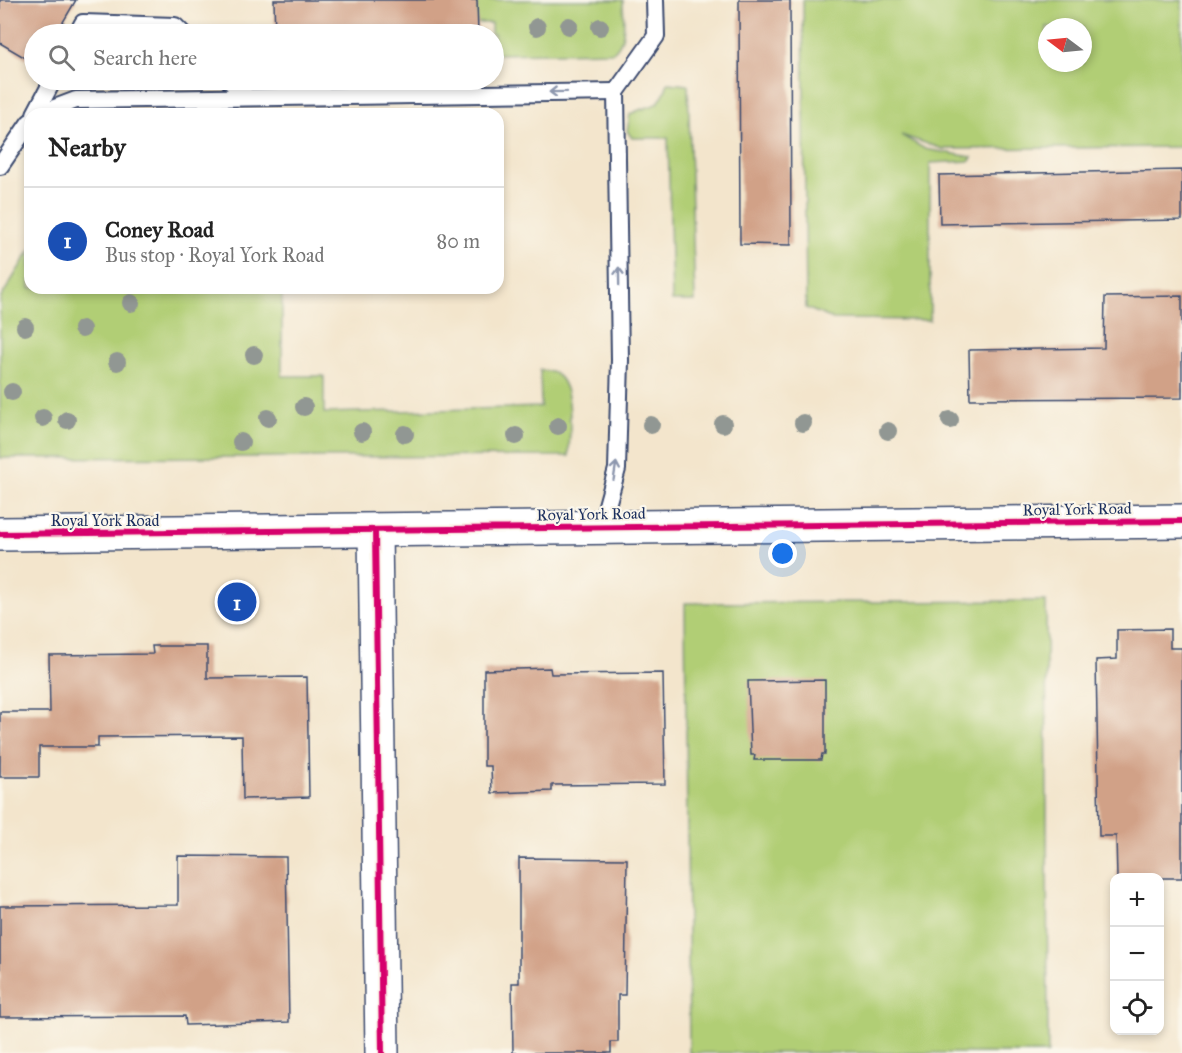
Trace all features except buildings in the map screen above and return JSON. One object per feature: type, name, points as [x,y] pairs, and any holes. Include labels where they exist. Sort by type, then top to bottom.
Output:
[{"type":"main road","name":"Royal York Road","points":[[0,534],[1182,521]]},
{"type":"main road","points":[[375,531],[382,1053]]},
{"type":"lane","points":[[601,527],[616,469],[620,360],[616,92],[656,36],[655,0]]},
{"type":"lane","points":[[82,24],[114,24]]},
{"type":"lane","points":[[40,108],[48,90]]},
{"type":"lane","points":[[240,90],[247,97]]},
{"type":"lane","points":[[54,108],[76,100],[616,92]]},
{"type":"lane","points":[[0,166],[24,131]]},
{"type":"green space","points":[[477,0],[623,0],[623,35],[613,52],[504,54],[504,24],[477,23]]},
{"type":"green space","points":[[803,0],[1182,0],[1182,147],[943,149],[901,135],[925,149],[972,157],[970,161],[930,163],[930,320],[833,319],[806,308]]},
{"type":"green space","points":[[668,83],[688,85],[695,301],[672,301],[668,138],[632,138],[627,131],[630,114],[658,102]]},
{"type":"green space","points":[[24,260],[24,294],[282,294],[282,376],[324,376],[324,413],[541,407],[540,370],[552,372],[561,379],[566,388],[570,411],[569,456],[0,458],[0,299]]},
{"type":"green space","points":[[1046,601],[1048,1053],[689,1053],[685,603]]},
{"type":"cycle path","points":[[0,534],[1182,521]]},
{"type":"cycle path","points":[[375,531],[382,1053]]},
{"type":"place","name":"Coney Road","points":[[237,602]]}]
